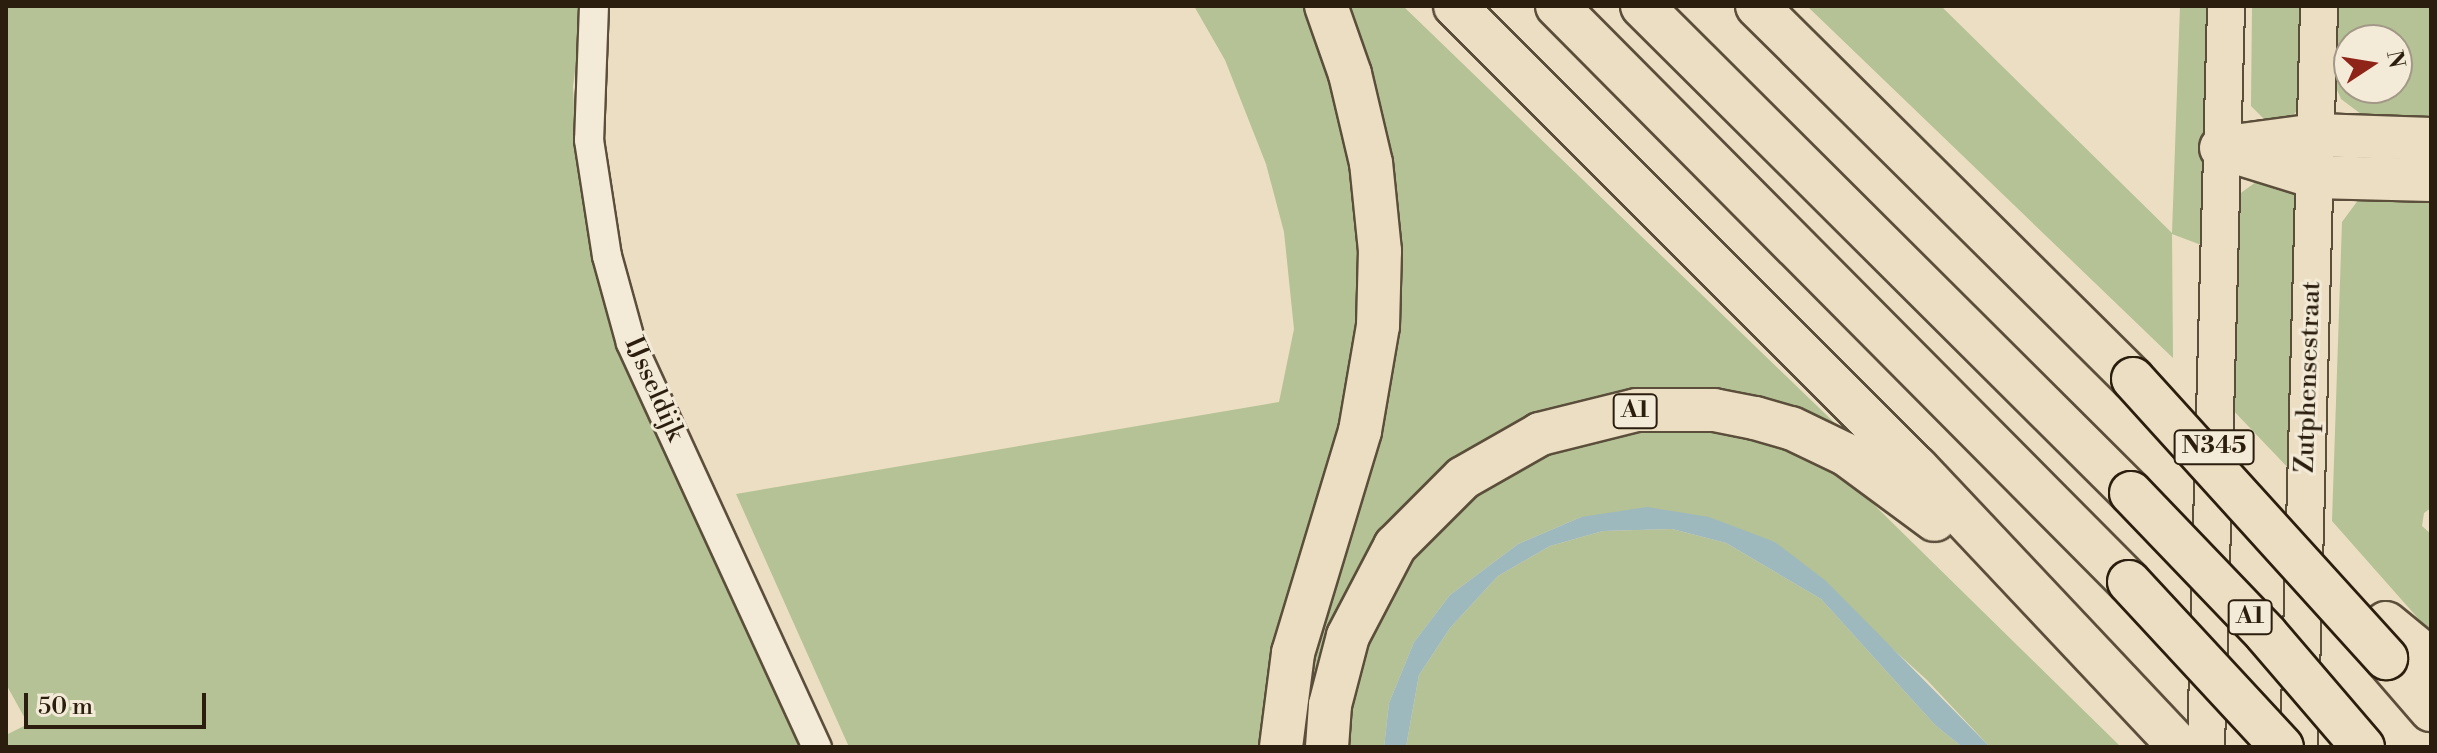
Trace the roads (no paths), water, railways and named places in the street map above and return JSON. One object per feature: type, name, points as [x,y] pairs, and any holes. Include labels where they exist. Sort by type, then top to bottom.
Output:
[{"type":"highway","points":[[1281,747],[1293,653],[1360,431],[1379,315],[1380,251],[1371,163],[1350,74],[1326,6]]},
{"type":"highway","name":"A1","points":[[1455,6],[2068,625],[2180,747]]},
{"type":"highway","name":"A1","points":[[1557,6],[2129,582],[2282,747]]},
{"type":"highway","name":"A1","points":[[1642,6],[2131,493],[2266,634],[2363,747]]},
{"type":"highway","points":[[1757,6],[2133,379],[2270,530],[2386,640],[2431,710]]},
{"type":"highway","points":[[2221,148],[2316,135],[2431,139]]},
{"type":"highway","points":[[2221,148],[2315,177],[2431,180]]},
{"type":"highway","name":"A1","points":[[1327,747],[1330,705],[1348,636],[1395,546],[1441,496],[1489,461],[1540,434],[1599,416],[1714,410],[1791,428],[1893,485],[2068,625]]},
{"type":"highway","points":[[2386,640],[2431,660]]},
{"type":"main road","name":"N345","points":[[2206,747],[2226,6]]},
{"type":"main road","name":"Zutphensestraat","points":[[2299,747],[2319,6]]},
{"type":"street","name":"IJsseldijk","points":[[594,6],[589,140],[607,256],[631,343],[817,747]]},
{"type":"water","points":[[1647,507],[1709,517],[1775,542],[1826,581],[1990,747],[1962,747],[1935,725],[1821,599],[1726,543],[1672,529],[1603,531],[1550,546],[1498,576],[1450,628],[1419,675],[1406,747],[1384,747],[1389,703],[1414,642],[1450,595],[1518,544],[1581,517]]}]
